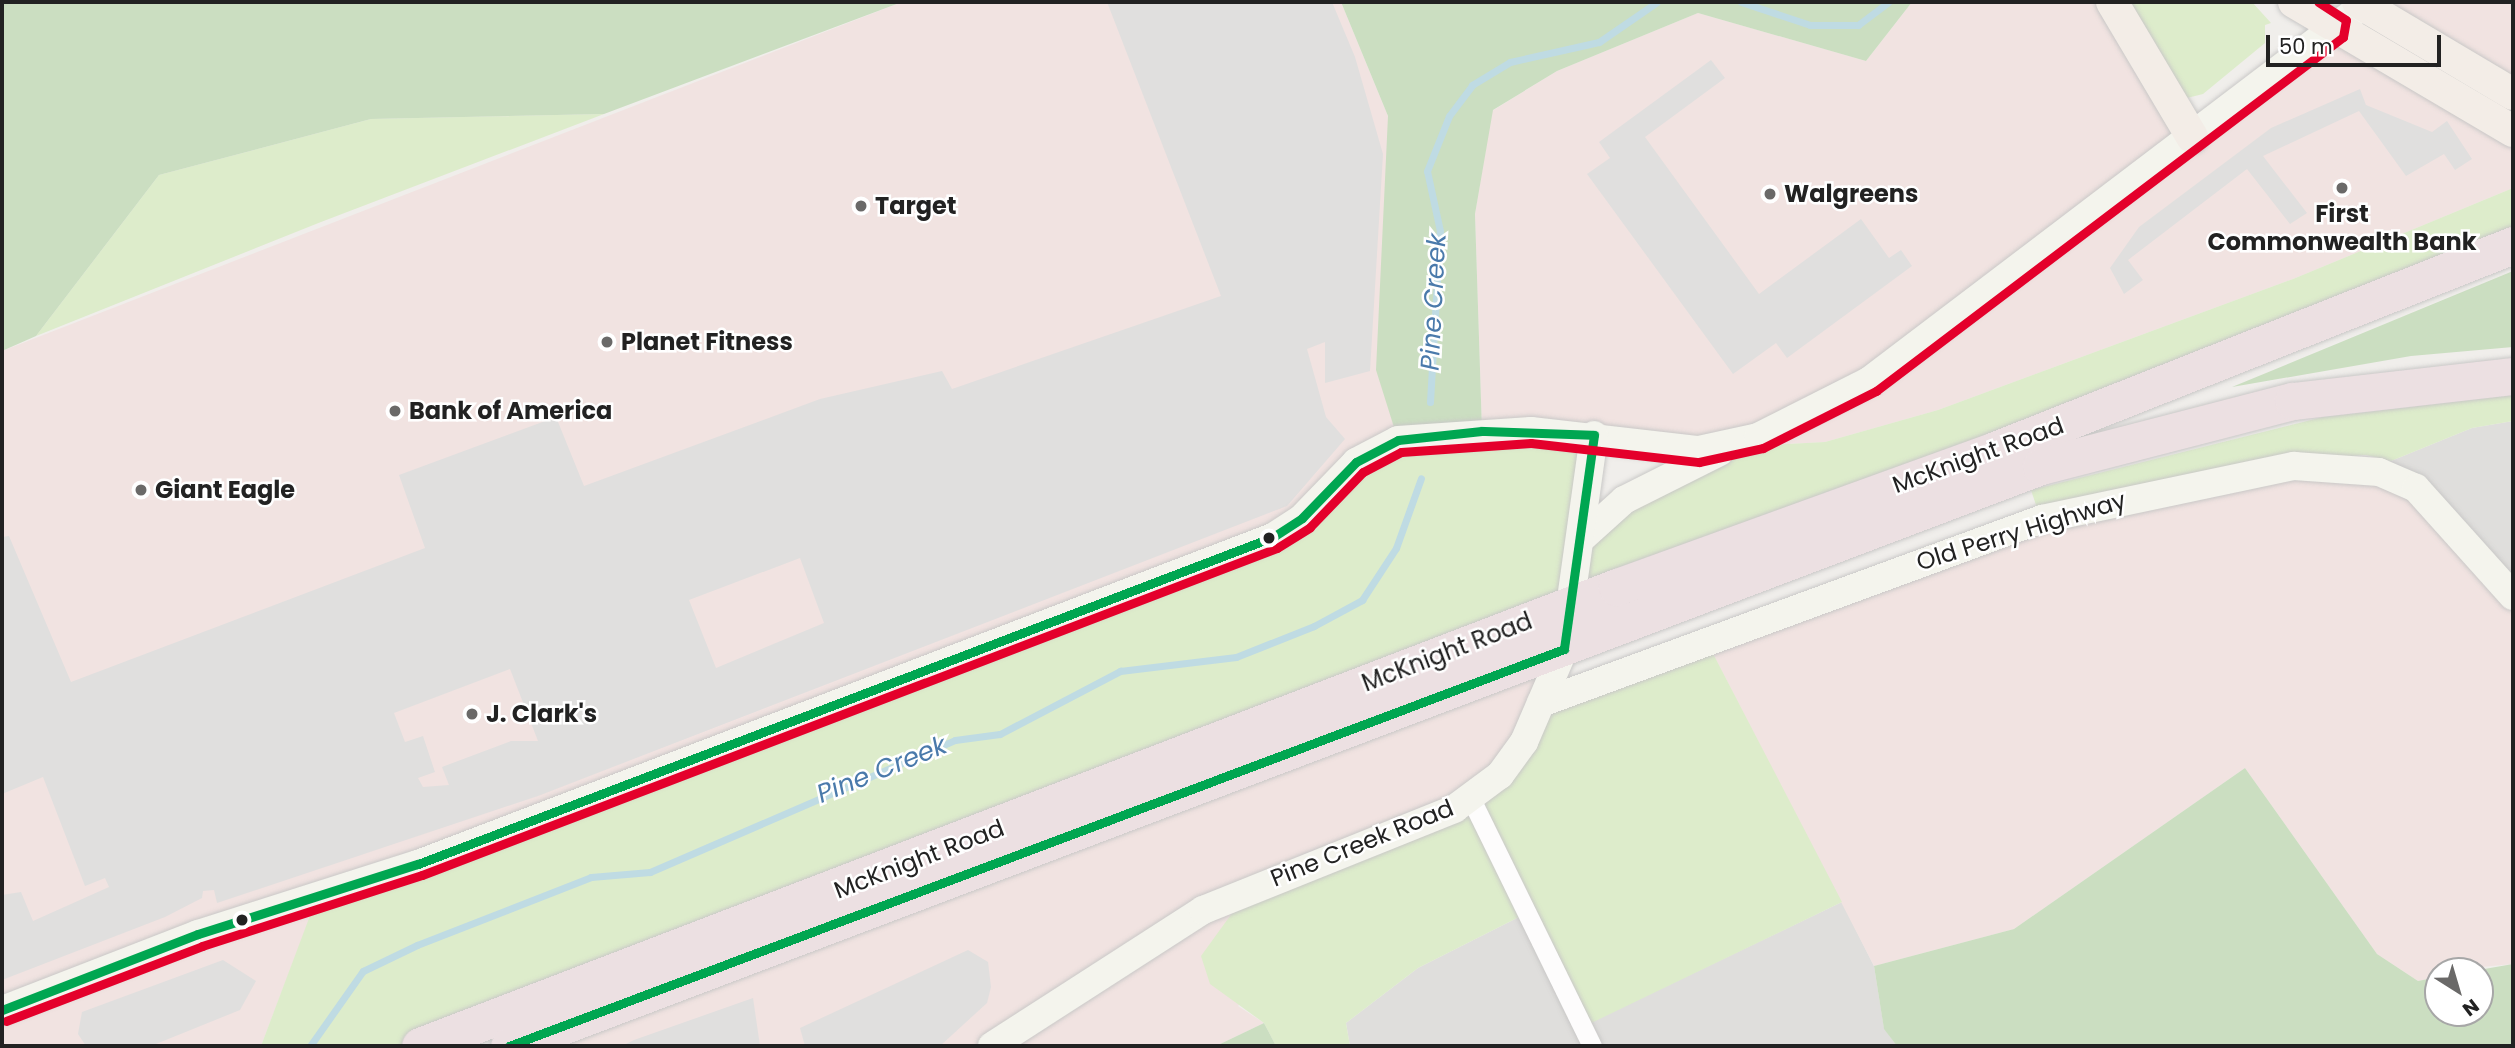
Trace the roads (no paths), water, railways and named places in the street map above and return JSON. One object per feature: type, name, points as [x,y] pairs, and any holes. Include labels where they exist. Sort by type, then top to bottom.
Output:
[{"type":"highway","name":"McKnight Road","points":[[421,1046],[1573,603],[1995,450],[2513,246]]},
{"type":"highway","name":"McKnight Road","points":[[509,1046],[1564,649],[1983,486],[2097,448],[2294,401],[2513,376]]},
{"type":"main road","points":[[2112,2],[2192,137]]},
{"type":"main road","points":[[2294,2],[2513,131]]},
{"type":"main road","points":[[2363,3],[2513,93]]},
{"type":"street","points":[[1581,539],[1623,500],[1869,381],[2336,27],[2363,3]]},
{"type":"street","points":[[2,1010],[198,934],[418,864],[1273,537],[1302,518],[1356,462],[1398,440],[1482,431],[1594,435],[1682,449],[1731,447]]},
{"type":"street","name":"Pine Creek Road","points":[[992,1046],[1203,910],[1471,799],[1513,760],[1564,649],[1573,603],[1594,435]]},
{"type":"street","name":"Old Perry Highway","points":[[1541,703],[2042,519],[2294,466],[2379,472],[2416,488],[2513,596]]},
{"type":"street","points":[[1471,799],[1592,1046]]},
{"type":"waterway","name":"Pine Creek","points":[[1430,402],[1440,231],[1427,171],[1449,116],[1472,85],[1510,62],[1599,42],[1657,2]]},
{"type":"waterway","name":"Pine Creek","points":[[1741,2],[1810,25],[1858,25],[1888,2]]},
{"type":"waterway","name":"Pine Creek","points":[[310,1046],[363,971],[417,945],[591,877],[650,872],[955,740],[1000,734],[1120,671],[1236,657],[1314,626],[1362,600],[1396,548],[1421,478]]},
{"type":"place","name":"First Commonwealth Bank","points":[[2342,188]]},
{"type":"place","name":"Walgreens","points":[[1770,194]]},
{"type":"place","name":"Target","points":[[861,206]]},
{"type":"place","name":"Planet Fitness","points":[[607,342]]},
{"type":"place","name":"Bank of America","points":[[395,411]]},
{"type":"place","name":"Giant Eagle","points":[[141,490]]},
{"type":"place","name":"J. Clark's","points":[[472,714]]}]
